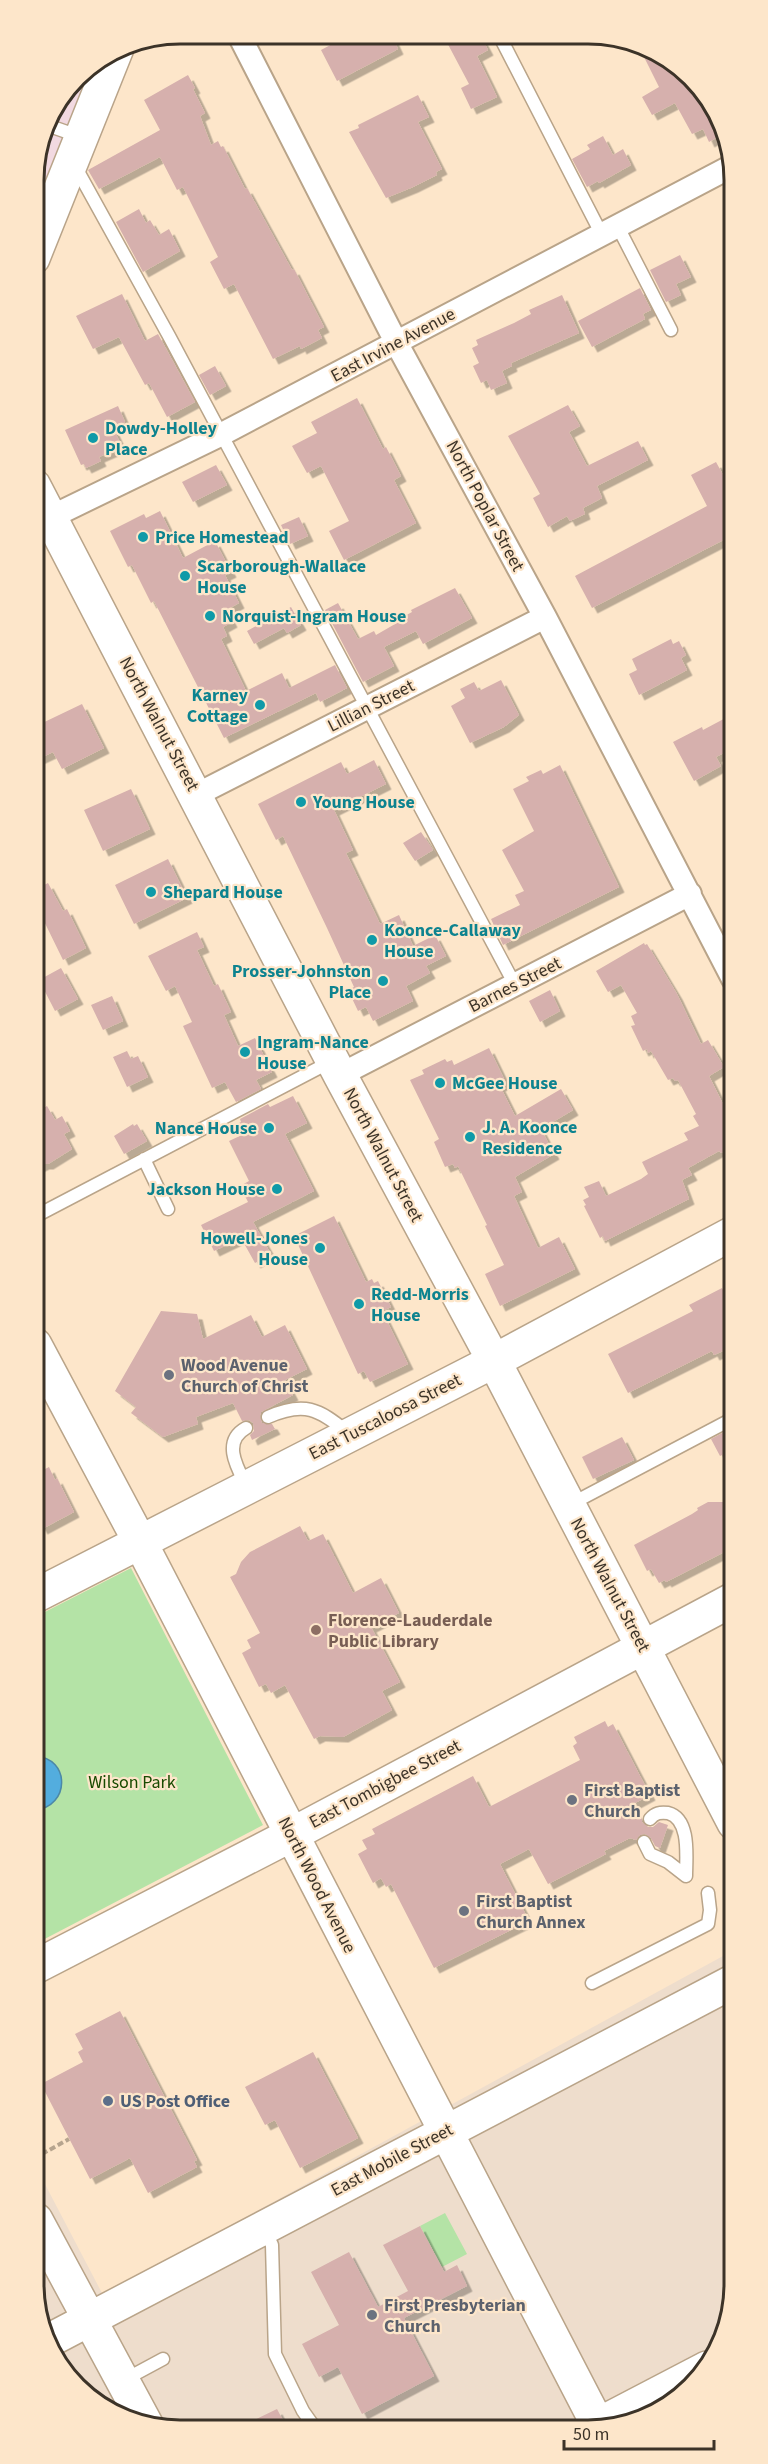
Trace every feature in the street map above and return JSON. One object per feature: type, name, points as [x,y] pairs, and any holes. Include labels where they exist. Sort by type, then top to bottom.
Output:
[{"type":"street","name":"North Poplar Street","points":[[244,44],[397,344],[545,617],[724,961]]},
{"type":"street","points":[[44,231],[111,62]]},
{"type":"street","name":"East Irvine Avenue","points":[[51,517],[222,434],[397,344],[724,170]]},
{"type":"street","name":"North Walnut Street","points":[[44,504],[336,1068],[494,1361],[724,1804]]},
{"type":"street","name":"Lillian Street","points":[[196,795],[545,617]]},
{"type":"street","name":"Barnes Street","points":[[336,1068],[515,985],[690,894]]},
{"type":"street","name":"East Tuscaloosa Street","points":[[44,1591],[494,1361],[724,1238]]},
{"type":"street","name":"North Wood Avenue","points":[[44,1362],[140,1542],[592,2420]]},
{"type":"street","name":"East Tombigbee Street","points":[[44,1962],[291,1835],[724,1604]]},
{"type":"street","name":"East Mobile Street","points":[[55,2337],[724,1986]]},
{"type":"street","points":[[44,2235],[141,2414]]},
{"type":"street","points":[[612,2418],[688,2378]]},
{"type":"lane","points":[[504,44],[610,231],[671,330]]},
{"type":"lane","points":[[53,131],[77,150],[222,434],[515,985]]},
{"type":"lane","points":[[44,1212],[144,1159],[336,1068]]},
{"type":"lane","points":[[144,1159],[168,1209]]},
{"type":"lane","points":[[268,1417],[280,1411],[298,1408],[323,1412],[350,1435]]},
{"type":"lane","points":[[568,1505],[724,1423]]},
{"type":"lane","points":[[246,1428],[235,1438],[232,1448],[233,1457],[247,1487]]},
{"type":"lane","points":[[644,1842],[650,1854],[668,1862],[686,1876],[684,1833],[680,1822],[673,1815],[664,1812],[655,1814],[650,1819]]},
{"type":"lane","points":[[592,1983],[708,1924],[710,1910],[708,1893]]},
{"type":"lane","points":[[263,2227],[272,2245],[275,2354],[309,2420]]},
{"type":"lane","points":[[123,2381],[163,2359]]},
{"type":"path","points":[[44,2153],[69,2139]]},
{"type":"shaded area","points":[[93,75],[44,194],[45,162],[54,128],[66,104]]},
{"type":"shaded area","points":[[724,1955],[724,2293],[722,2311],[714,2336],[702,2360],[685,2381],[656,2402],[632,2413],[597,2420],[171,2420],[136,2413],[112,2402],[83,2381],[62,2352],[51,2328],[46,2311],[44,2284],[44,2182],[103,2295]]},
{"type":"green space","name":"Wilson Park","points":[[131,1568],[263,1825],[44,1939],[44,1612]]},
{"type":"green space","points":[[445,2213],[467,2254],[442,2267],[420,2226]]},
{"type":"water","points":[[44,1758],[55,1765],[62,1783],[55,1801],[44,1808]]},
{"type":"building","points":[[332,44],[396,44],[398,49],[337,81],[321,50]]},
{"type":"building","points":[[448,44],[485,44],[488,50],[477,56],[497,97],[471,109],[461,88],[469,84]]},
{"type":"building","points":[[643,56],[664,66],[685,83],[702,104],[717,137],[709,142],[703,129],[692,134],[675,103],[652,115],[642,97],[659,87]]},
{"type":"building","points":[[188,75],[205,113],[200,116],[211,145],[218,141],[221,147],[223,146],[245,189],[247,188],[292,270],[294,269],[324,327],[318,330],[322,338],[301,349],[300,346],[273,359],[234,284],[224,289],[210,262],[218,257],[183,187],[177,190],[160,157],[99,189],[88,170],[160,130],[144,100]]},
{"type":"building","points":[[418,95],[429,117],[418,122],[442,169],[436,172],[437,175],[386,198],[349,132],[359,128],[358,125]]},
{"type":"building","points":[[603,136],[613,155],[623,149],[631,165],[587,187],[572,159],[590,149],[587,145]]},
{"type":"building","points":[[139,209],[146,223],[150,220],[159,235],[169,229],[180,251],[143,272],[116,222]]},
{"type":"building","points":[[680,255],[691,277],[676,284],[681,295],[666,302],[650,270]]},
{"type":"building","points":[[640,288],[651,310],[643,314],[645,319],[592,347],[578,321]]},
{"type":"building","points":[[122,294],[145,341],[158,334],[195,402],[167,417],[149,383],[145,385],[119,337],[93,349],[76,316]]},
{"type":"building","points":[[562,295],[579,333],[511,363],[512,366],[502,371],[507,383],[491,390],[487,380],[481,383],[473,366],[479,363],[472,348],[478,345],[476,340],[514,323],[531,314],[529,310]]},
{"type":"building","points":[[215,366],[226,386],[210,395],[199,375]]},
{"type":"building","points":[[357,398],[383,449],[386,447],[401,476],[394,480],[416,523],[344,560],[329,531],[349,521],[321,466],[307,473],[292,446],[317,433],[311,422]]},
{"type":"building","points":[[568,405],[580,426],[569,432],[587,466],[638,441],[648,460],[597,486],[602,498],[583,508],[585,514],[570,521],[567,516],[548,527],[533,498],[540,494],[508,436]]},
{"type":"building","name":"Dowdy-Holley Place","points":[[118,406],[125,422],[113,428],[122,447],[99,457],[101,461],[86,468],[84,464],[81,465],[65,430]]},
{"type":"building","points":[[716,462],[724,477],[724,540],[592,608],[575,576],[707,506],[691,475]]},
{"type":"building","points":[[216,465],[227,485],[193,502],[182,482]]},
{"type":"building","points":[[160,511],[183,558],[215,541],[231,572],[225,575],[239,603],[226,610],[232,622],[223,627],[227,636],[221,639],[246,691],[282,673],[289,688],[335,665],[347,688],[320,702],[316,693],[224,738],[154,601],[151,603],[132,565],[128,567],[110,531],[144,514],[146,518]]},
{"type":"building","points":[[299,517],[308,536],[290,544],[281,525]]},
{"type":"building","points":[[455,588],[472,618],[423,644],[416,631],[384,647],[394,666],[363,682],[325,610],[338,603],[358,639],[374,631],[376,635],[402,620],[401,618],[412,612],[411,610]]},
{"type":"building","points":[[291,607],[301,625],[287,633],[284,628],[254,644],[247,631]]},
{"type":"building","points":[[671,639],[673,644],[679,641],[686,655],[681,658],[687,670],[639,695],[629,674],[637,670],[632,659]]},
{"type":"building","points":[[501,680],[519,715],[504,727],[470,743],[451,706],[465,698],[460,689],[474,682],[479,691]]},
{"type":"building","points":[[82,704],[104,748],[62,769],[53,752],[44,756],[44,722]]},
{"type":"building","points":[[724,719],[724,753],[716,757],[721,766],[694,781],[673,742],[702,727],[703,730]]},
{"type":"building","points":[[374,760],[386,784],[334,810],[353,850],[346,853],[380,924],[399,915],[413,946],[435,935],[446,956],[426,966],[430,973],[406,986],[413,1001],[373,1021],[366,1007],[358,1011],[348,990],[354,987],[283,836],[276,840],[258,804],[341,762],[347,774]]},
{"type":"building","points":[[560,765],[619,887],[503,945],[491,919],[520,905],[515,895],[524,891],[502,850],[534,831],[513,789],[529,781],[526,777],[541,770],[543,774]]},
{"type":"building","points":[[131,789],[150,829],[103,851],[84,810]]},
{"type":"building","points":[[421,832],[433,850],[415,861],[403,843]]},
{"type":"building","name":"Shepard House","points":[[168,859],[187,898],[134,924],[115,885]]},
{"type":"building","points":[[48,883],[63,911],[67,909],[86,948],[63,960],[44,921],[44,885]]},
{"type":"building","points":[[197,932],[204,947],[197,950],[214,986],[218,984],[231,1012],[224,1015],[238,1046],[255,1038],[272,1072],[256,1080],[261,1089],[236,1102],[225,1082],[212,1088],[183,1026],[192,1022],[175,986],[166,991],[148,956]]},
{"type":"building","points":[[644,943],[647,944],[677,994],[701,1044],[708,1040],[724,1067],[709,1076],[724,1106],[724,1151],[721,1153],[719,1151],[688,1168],[692,1175],[682,1180],[689,1199],[605,1241],[603,1236],[600,1238],[584,1206],[586,1205],[583,1200],[589,1197],[584,1187],[599,1181],[606,1196],[641,1179],[648,1174],[642,1162],[688,1140],[684,1133],[699,1126],[693,1116],[696,1114],[678,1080],[675,1081],[673,1078],[668,1080],[651,1051],[648,1053],[647,1049],[643,1051],[631,1026],[635,1025],[631,1016],[637,1013],[621,985],[608,992],[596,971]]},
{"type":"building","points":[[61,968],[78,999],[55,1011],[44,990],[44,977]]},
{"type":"building","points":[[550,990],[560,1011],[540,1022],[529,1001]]},
{"type":"building","points":[[112,996],[123,1021],[103,1030],[91,1005]]},
{"type":"building","points":[[489,1048],[506,1083],[500,1086],[515,1116],[561,1089],[573,1110],[541,1129],[554,1154],[515,1177],[522,1192],[514,1196],[538,1248],[559,1237],[575,1269],[500,1306],[485,1274],[504,1265],[458,1166],[455,1168],[453,1164],[445,1167],[434,1142],[439,1139],[410,1080],[424,1074],[422,1070],[445,1059],[447,1062],[452,1060],[454,1065]]},
{"type":"building","points":[[127,1051],[131,1059],[138,1056],[148,1077],[127,1087],[113,1057]]},
{"type":"building","points":[[293,1096],[307,1123],[285,1134],[314,1191],[253,1222],[271,1254],[255,1263],[241,1238],[214,1251],[201,1225],[248,1202],[240,1186],[249,1181],[229,1141],[244,1134],[239,1123],[240,1119],[268,1104],[270,1107]]},
{"type":"building","points":[[47,1106],[55,1120],[62,1116],[70,1131],[64,1134],[72,1149],[48,1164],[44,1164],[44,1108]]},
{"type":"building","points":[[133,1124],[134,1126],[137,1124],[147,1141],[124,1154],[114,1136]]},
{"type":"building","points":[[334,1216],[366,1282],[372,1279],[374,1283],[378,1281],[391,1307],[382,1311],[408,1364],[370,1382],[364,1371],[358,1374],[294,1236]]},
{"type":"building","points":[[722,1288],[724,1292],[724,1350],[714,1355],[712,1351],[628,1393],[608,1354],[693,1311],[689,1305]]},
{"type":"building","name":"Wood Avenue Church of Christ","points":[[161,1311],[197,1314],[203,1339],[251,1315],[262,1337],[285,1325],[307,1369],[285,1380],[293,1395],[261,1412],[262,1423],[272,1424],[275,1429],[252,1440],[250,1435],[254,1431],[253,1423],[249,1420],[242,1421],[233,1403],[196,1417],[198,1424],[163,1437],[131,1413],[136,1407],[115,1391]]},
{"type":"building","points":[[724,1432],[724,1454],[720,1456],[711,1439]]},
{"type":"building","points":[[622,1437],[634,1460],[593,1479],[582,1457]]},
{"type":"building","points":[[49,1467],[55,1480],[57,1478],[74,1512],[44,1528],[44,1470]]},
{"type":"building","points":[[708,1502],[724,1502],[724,1552],[666,1582],[665,1580],[659,1583],[651,1569],[647,1571],[634,1545],[692,1514],[698,1510],[697,1508]]},
{"type":"building","name":"Florence-Lauderdale Public Library","points":[[300,1526],[308,1541],[323,1534],[353,1593],[381,1578],[399,1613],[371,1627],[400,1682],[382,1691],[392,1710],[343,1737],[320,1736],[314,1739],[285,1685],[271,1693],[266,1684],[259,1687],[242,1653],[251,1648],[247,1640],[260,1633],[230,1577],[236,1574],[241,1562],[250,1552]]},
{"type":"building","name":"First Baptist Church","points":[[605,1721],[608,1727],[613,1724],[650,1795],[622,1810],[642,1816],[642,1822],[648,1827],[653,1827],[659,1822],[668,1825],[660,1848],[655,1846],[651,1838],[645,1834],[640,1835],[636,1840],[630,1838],[604,1851],[606,1854],[548,1884],[529,1849],[500,1864],[529,1921],[434,1968],[391,1884],[386,1887],[381,1878],[373,1883],[358,1854],[367,1849],[362,1840],[375,1834],[372,1829],[473,1776],[489,1807],[580,1760],[573,1746],[577,1743],[574,1737]]},
{"type":"building","name":"US Post Office","points":[[120,2011],[197,2160],[194,2161],[197,2167],[148,2193],[130,2158],[90,2179],[44,2090],[44,2082],[83,2062],[78,2052],[83,2049],[75,2034]]},
{"type":"building","points":[[313,2052],[358,2138],[300,2168],[275,2120],[265,2125],[245,2087]]},
{"type":"building","name":"First Presbyterian Church","points":[[420,2226],[444,2272],[457,2265],[467,2286],[404,2318],[434,2376],[362,2414],[338,2367],[319,2377],[302,2344],[339,2325],[311,2272],[349,2252],[378,2307],[408,2291],[383,2245]]},
{"type":"building","points":[[277,2409],[283,2420],[254,2420]]},
{"type":"place","name":"Dowdy-Holley Place","points":[[93,438]]},
{"type":"place","name":"Price Homestead","points":[[143,537]]},
{"type":"place","name":"Scarborough-Wallace House","points":[[185,576]]},
{"type":"place","name":"Norquist-Ingram House","points":[[210,616]]},
{"type":"place","name":"Karney Cottage","points":[[260,705]]},
{"type":"place","name":"Young House","points":[[301,802]]},
{"type":"place","name":"Shepard House","points":[[151,892]]},
{"type":"place","name":"Koonce-Callaway House","points":[[372,940]]},
{"type":"place","name":"Prosser-Johnston Place","points":[[383,981]]},
{"type":"place","name":"Ingram-Nance House","points":[[245,1052]]},
{"type":"place","name":"McGee House","points":[[440,1083]]},
{"type":"place","name":"Nance House","points":[[269,1128]]},
{"type":"place","name":"J. A. Koonce Residence","points":[[470,1137]]},
{"type":"place","name":"Jackson House","points":[[277,1189]]},
{"type":"place","name":"Howell-Jones House","points":[[320,1248]]},
{"type":"place","name":"Redd-Morris House","points":[[359,1304]]},
{"type":"place","name":"Wood Avenue Church of Christ","points":[[169,1375]]},
{"type":"place","name":"Florence-Lauderdale Public Library","points":[[316,1630]]},
{"type":"place","name":"First Baptist Church","points":[[572,1800]]},
{"type":"place","name":"First Baptist Church Annex","points":[[464,1911]]},
{"type":"place","name":"US Post Office","points":[[108,2101]]},
{"type":"place","name":"First Presbyterian Church","points":[[372,2315]]}]
